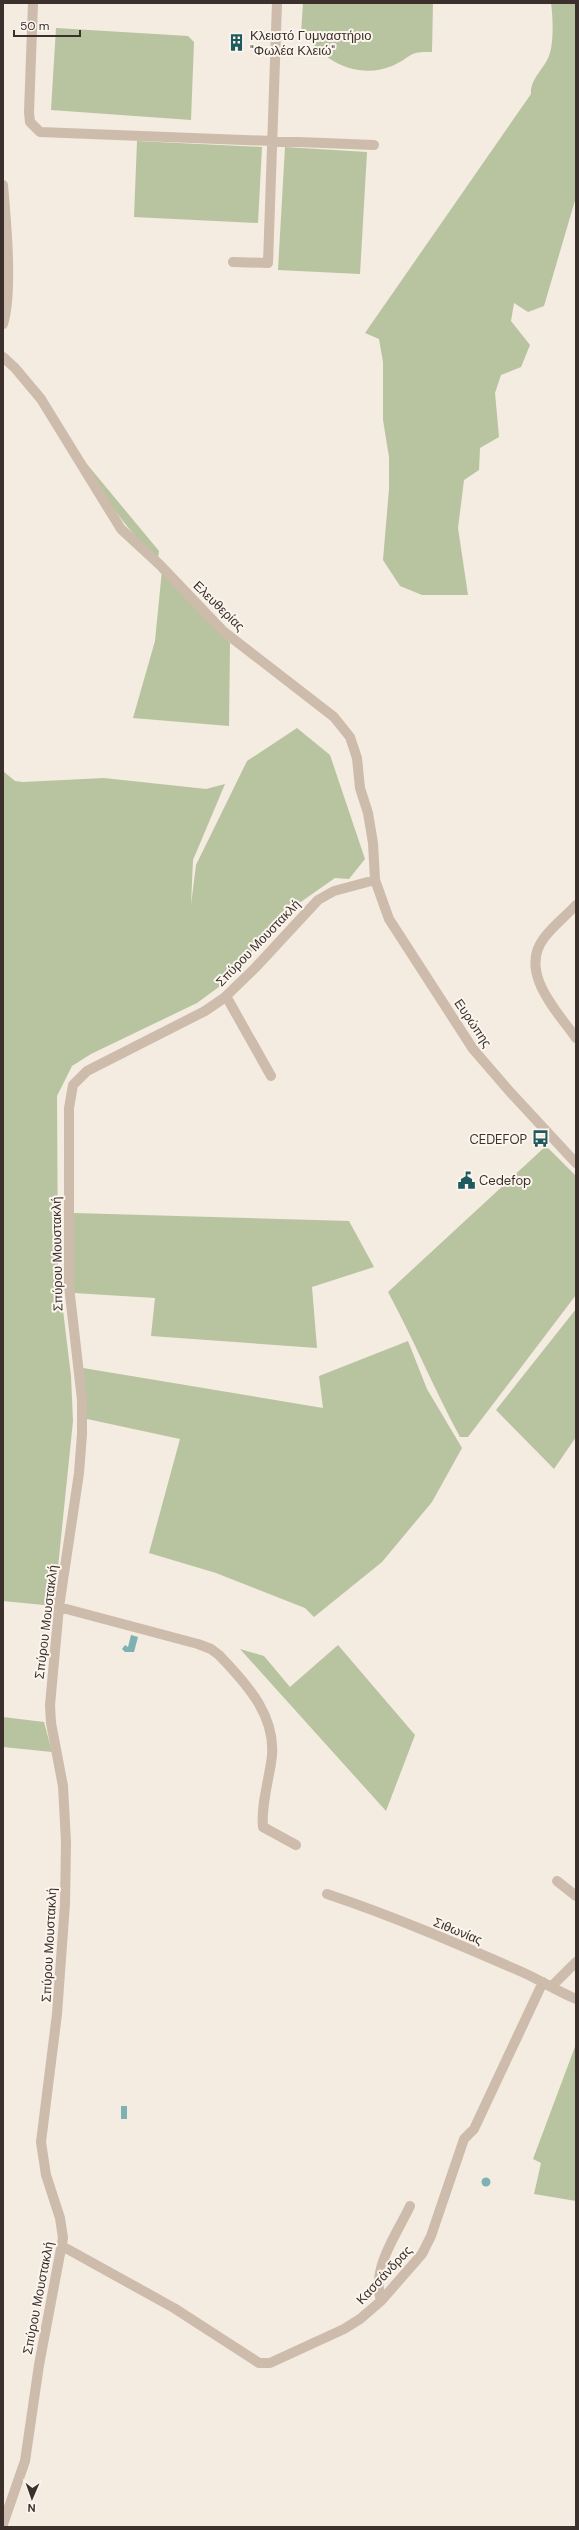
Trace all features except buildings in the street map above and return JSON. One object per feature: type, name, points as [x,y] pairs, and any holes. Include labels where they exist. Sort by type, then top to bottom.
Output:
[{"type":"street","points":[[33,3],[29,112],[30,122],[40,132],[374,145]]},
{"type":"street","points":[[233,262],[268,264],[277,3]]},
{"type":"street","points":[[3,185],[7,267],[6,302],[3,324]]},
{"type":"street","name":"Ελευθερίας","points":[[3,358],[15,368],[41,399],[122,529],[160,565],[223,631],[334,717],[345,728],[357,758],[360,788],[368,813],[373,843],[375,880]]},
{"type":"street","name":"Σπύρου Μουστακλή","points":[[3,2524],[25,2461],[39,2365],[62,2246],[61,2221],[46,2175],[42,2142],[57,2014],[65,1904],[66,1842],[63,1786],[50,1705],[59,1607],[78,1480],[82,1434],[82,1400],[69,1286],[69,1108],[73,1085],[87,1071],[205,1011],[226,996],[255,968],[318,900],[334,891],[375,880]]},
{"type":"street","name":"Ευρώπης","points":[[375,880],[389,919],[473,1048],[511,1093],[576,1163]]},
{"type":"street","points":[[576,905],[544,939],[538,949],[534,967],[538,980],[548,999],[576,1038]]},
{"type":"street","points":[[226,996],[271,1076]]},
{"type":"street","points":[[59,1607],[198,1644],[211,1649],[219,1655],[263,1709],[271,1730],[272,1755],[263,1827],[296,1845]]},
{"type":"street","points":[[557,1881],[576,1896]]},
{"type":"street","name":"Σιθωνίας","points":[[327,1894],[373,1910],[576,1999]]},
{"type":"street","name":"Κασσάνδρας","points":[[62,2246],[174,2308],[259,2363],[270,2363],[344,2329],[381,2301],[422,2254],[431,2236],[464,2139],[474,2129],[547,1985],[576,1962]]},
{"type":"street","points":[[381,2301],[378,2292],[380,2268],[410,2206]]},
{"type":"green space","points":[[303,3],[433,3],[432,52],[418,52],[392,66],[380,70],[368,71],[344,66],[333,61],[323,53],[314,45],[307,34],[301,34]]},
{"type":"green space","points":[[551,3],[576,3],[576,197],[544,306],[528,312],[514,303],[511,321],[530,345],[521,367],[501,375],[495,393],[499,437],[480,448],[479,470],[464,480],[458,528],[468,595],[422,595],[400,586],[383,560],[389,489],[389,457],[383,420],[383,362],[379,339],[365,333],[531,94],[533,84],[547,61],[551,51],[553,30]]},
{"type":"green space","points":[[56,28],[188,36],[194,42],[191,120],[51,110]]},
{"type":"green space","points":[[137,141],[262,147],[258,223],[134,217]]},
{"type":"green space","points":[[285,147],[367,152],[360,274],[278,270]]},
{"type":"green space","points":[[76,451],[159,551],[158,559],[145,547],[123,521]]},
{"type":"green space","points":[[162,570],[230,643],[229,726],[133,718],[155,641]]},
{"type":"green space","points":[[297,728],[330,755],[365,859],[349,879],[335,878],[295,906],[275,924],[227,981],[197,1003],[91,1054],[72,1066],[57,1096],[58,1269],[71,1376],[73,1421],[54,1606],[3,1601],[3,771],[15,781],[23,782],[104,778],[206,789],[225,784],[193,860],[191,905],[196,865],[247,761]]},
{"type":"green space","points":[[546,1146],[576,1176],[576,1295],[468,1437],[460,1437],[388,1292]]},
{"type":"green space","points":[[74,1213],[349,1221],[374,1267],[312,1287],[317,1348],[151,1336],[155,1298],[74,1293]]},
{"type":"green space","points":[[576,1309],[576,1437],[554,1469],[496,1410]]},
{"type":"green space","points":[[408,1341],[427,1389],[462,1448],[432,1502],[382,1562],[314,1617],[305,1608],[216,1573],[149,1553],[180,1439],[87,1419],[83,1368],[323,1408],[319,1376]]},
{"type":"green space","points":[[338,1645],[415,1735],[386,1811],[240,1649],[264,1656],[290,1687]]},
{"type":"green space","points":[[3,1717],[44,1722],[52,1752],[3,1747]]},
{"type":"green space","points":[[576,2044],[576,2201],[534,2194],[541,2163],[533,2159]]},
{"type":"water","points":[[131,1635],[138,1637],[134,1652],[125,1652],[122,1649],[125,1645],[128,1647]]},
{"type":"water","points":[[121,2106],[127,2106],[127,2119],[121,2119]]},
{"type":"water","points":[[486,2177],[491,2182],[486,2187],[481,2182]]},
{"type":"place","name":"Κλειστό Γυμναστήριο \"Φωλέα Κλειώ\"","points":[[237,42]]},
{"type":"place","name":"CEDEFOP","points":[[540,1139]]},
{"type":"place","name":"Cedefop","points":[[466,1180]]}]
